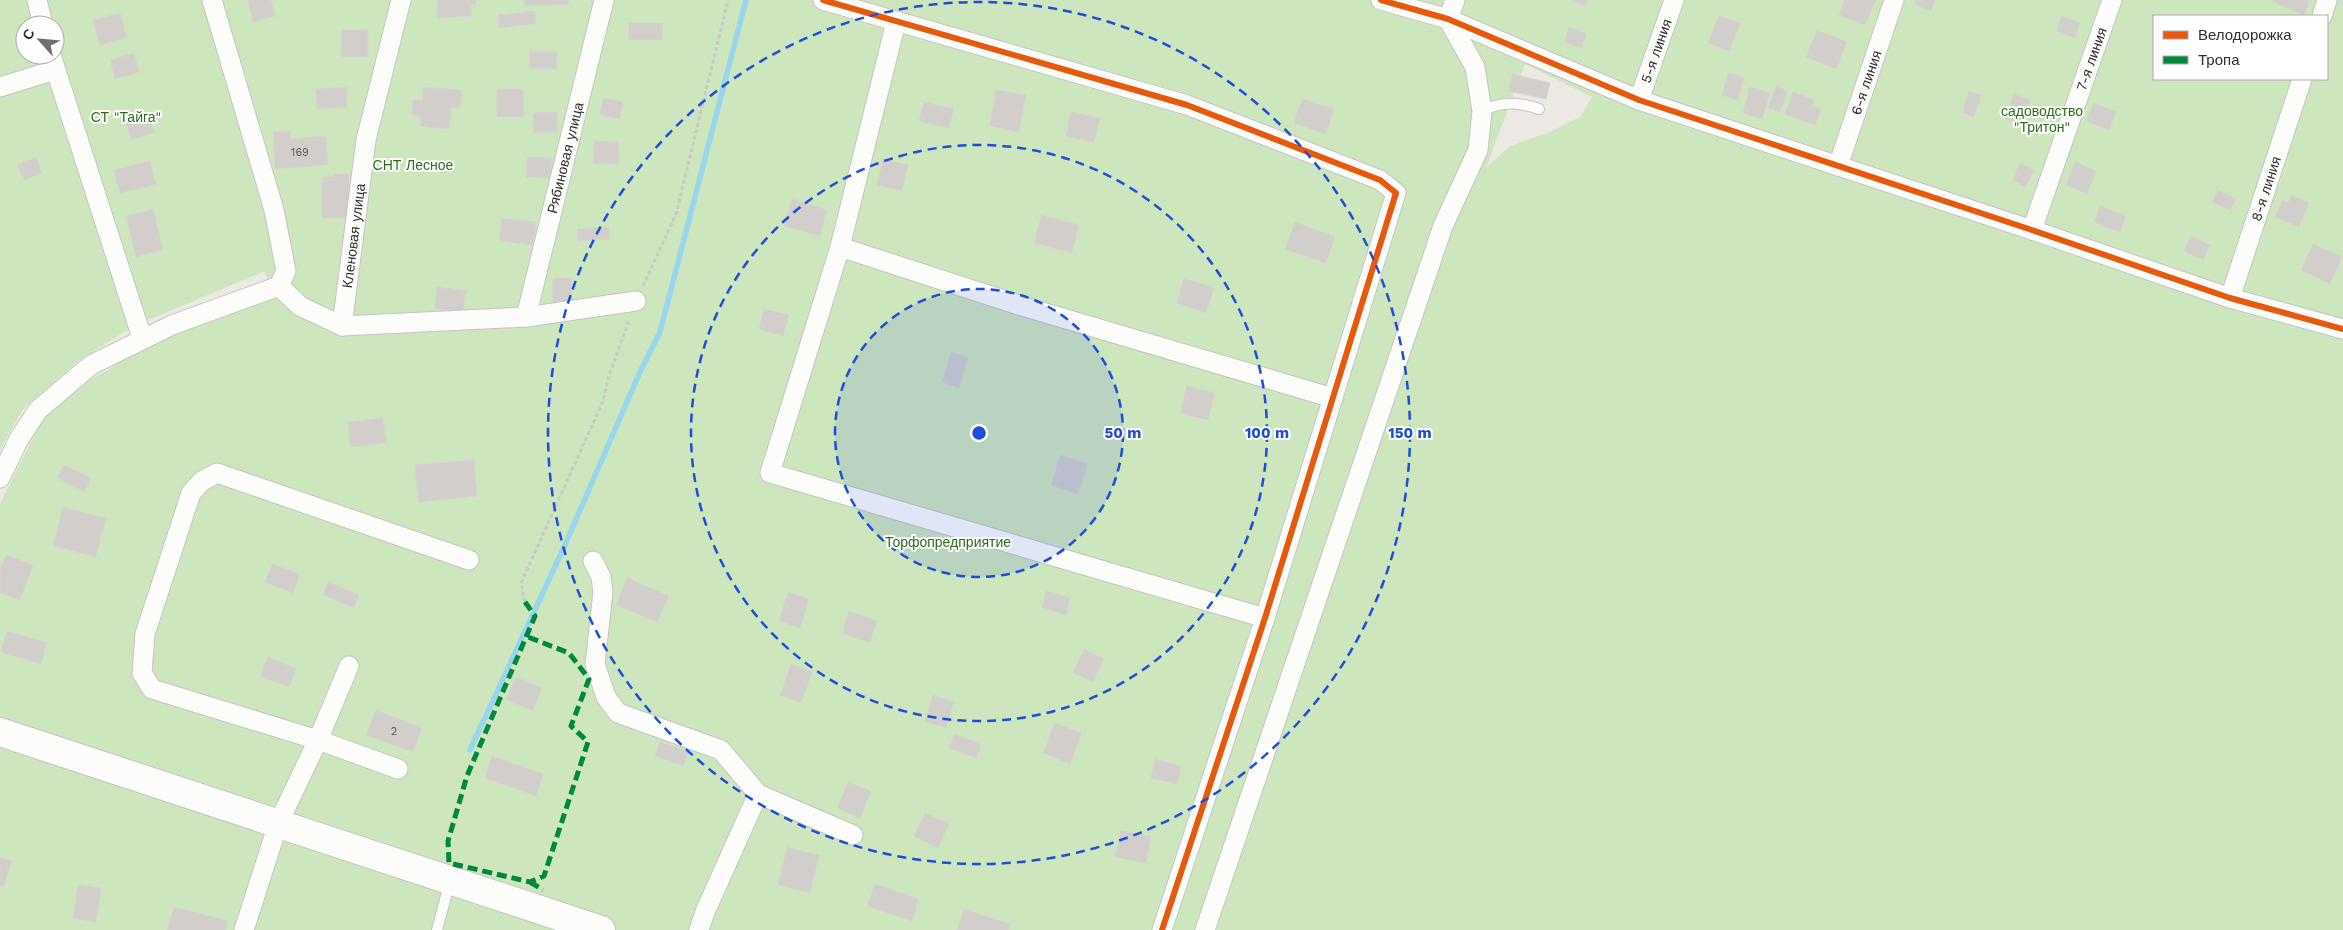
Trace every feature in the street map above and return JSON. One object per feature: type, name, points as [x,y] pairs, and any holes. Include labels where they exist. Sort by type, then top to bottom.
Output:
[{"type":"main road","points":[[0,732],[601,930]]},
{"type":"street","points":[[37,0],[41,15]]},
{"type":"street","points":[[0,478],[20,439],[38,410],[91,366],[142,338],[172,325],[280,286],[286,271],[274,210],[212,0]]},
{"type":"street","name":"Кленовая улица","points":[[342,326],[366,140],[401,0]]},
{"type":"street","name":"Рябиновая улица","points":[[526,317],[604,0]]},
{"type":"street","points":[[823,0],[1187,105],[1380,180],[1396,193],[1264,618],[1162,930]]},
{"type":"street","points":[[1381,0],[1448,19],[1639,100],[2032,230],[2230,298],[2343,329]]},
{"type":"street","points":[[1205,930],[1443,226],[1478,150],[1482,111],[1475,67],[1448,19],[1454,0]]},
{"type":"street","name":"5-я линия","points":[[1639,100],[1674,0]]},
{"type":"street","name":"6-я линия","points":[[1838,166],[1894,0]]},
{"type":"street","name":"7-я линия","points":[[2032,230],[2112,0]]},
{"type":"street","points":[[2322,15],[2327,0]]},
{"type":"street","points":[[896,22],[840,247],[770,473],[1264,618]]},
{"type":"street","points":[[0,87],[47,65]]},
{"type":"street","points":[[54,65],[142,338]]},
{"type":"street","name":"8-я линия","points":[[2230,298],[2302,80]]},
{"type":"street","points":[[840,247],[1022,306],[1333,398]]},
{"type":"street","points":[[280,286],[300,306],[342,326],[526,317],[636,300]]},
{"type":"street","points":[[398,769],[318,740],[152,689],[142,673],[145,634],[192,493],[202,481],[217,473],[469,560]]},
{"type":"street","points":[[593,562],[601,577],[603,592],[595,664],[606,696],[618,713],[721,750],[758,794],[853,835]]},
{"type":"street","points":[[244,930],[278,824],[318,740],[349,666]]},
{"type":"street","points":[[699,930],[705,912],[758,794]]},
{"type":"lane","points":[[1482,111],[1493,106],[1510,103],[1524,104],[1539,109]]},
{"type":"lane","points":[[437,930],[450,880]]},
{"type":"green space","points":[[0,0],[2343,0],[2343,930],[0,930],[0,504],[41,421],[75,389],[160,339],[272,293],[265,271],[132,327],[78,361],[23,409],[0,450]],"holes":[[[1525,64],[1592,97],[1580,117],[1550,132],[1510,146],[1486,168]]]},
{"type":"building","points":[[248,0],[271,0],[275,16],[253,22]]},
{"type":"building","points":[[437,0],[476,0],[476,4],[471,4],[472,16],[438,18]]},
{"type":"building","points":[[524,0],[569,0],[569,4],[524,6]]},
{"type":"building","points":[[1569,0],[1587,0],[1585,5]]},
{"type":"building","points":[[1845,0],[1876,0],[1865,25],[1839,15]]},
{"type":"building","points":[[1915,0],[1935,0],[1931,11],[1914,4]]},
{"type":"building","points":[[2274,0],[2310,0],[2304,15],[2273,2]]},
{"type":"building","points":[[535,11],[536,24],[499,28],[498,15]]},
{"type":"building","points":[[120,13],[127,38],[100,45],[93,20]]},
{"type":"building","points":[[1719,15],[1740,24],[1729,51],[1708,43]]},
{"type":"building","points":[[2062,16],[2080,23],[2075,38],[2056,31]]},
{"type":"building","points":[[629,23],[663,23],[663,40],[629,40]]},
{"type":"building","points":[[1569,27],[1587,34],[1581,48],[1564,42]]},
{"type":"building","points":[[341,30],[368,30],[368,57],[342,57]]},
{"type":"building","points":[[1817,30],[1847,42],[1836,69],[1806,57]]},
{"type":"building","points":[[530,51],[557,52],[556,69],[529,68]]},
{"type":"building","points":[[134,53],[139,72],[115,79],[110,60]]},
{"type":"building","points":[[1728,73],[1744,77],[1738,100],[1722,95]]},
{"type":"building","points":[[1512,74],[1550,83],[1546,99],[1509,91]]},
{"type":"building","points":[[1776,86],[1788,91],[1780,112],[1768,108]]},
{"type":"building","points":[[346,87],[347,107],[317,109],[316,89]]},
{"type":"building","points":[[423,87],[462,90],[460,108],[451,107],[449,129],[420,126],[421,116],[412,115],[413,100],[422,101]]},
{"type":"building","points":[[1750,87],[1770,93],[1762,119],[1743,113]]},
{"type":"building","points":[[497,89],[523,89],[524,117],[497,117]]},
{"type":"building","points":[[996,90],[1026,95],[1019,132],[990,126]]},
{"type":"building","points":[[1969,91],[1981,95],[1974,117],[1962,113]]},
{"type":"building","points":[[1793,92],[1814,100],[1812,106],[1821,109],[1815,125],[1785,114]]},
{"type":"building","points":[[2014,94],[2030,100],[2022,125],[2005,119]]},
{"type":"building","points":[[603,98],[623,102],[620,119],[600,115]]},
{"type":"building","points":[[1302,99],[1334,109],[1326,134],[1294,123]]},
{"type":"building","points":[[924,102],[954,109],[949,128],[919,121]]},
{"type":"building","points":[[2094,103],[2116,112],[2109,130],[2086,121]]},
{"type":"building","points":[[557,112],[558,132],[534,133],[533,113]]},
{"type":"building","points":[[1071,112],[1100,118],[1094,142],[1066,136]]},
{"type":"building","points":[[149,115],[154,133],[131,140],[126,123]]},
{"type":"building","points":[[290,131],[290,139],[326,136],[328,165],[275,169],[273,132]]},
{"type":"building","points":[[594,141],[619,142],[618,164],[593,163]]},
{"type":"building","points":[[527,157],[552,158],[551,178],[526,177]]},
{"type":"building","points":[[36,158],[42,173],[24,180],[17,165]]},
{"type":"building","points":[[883,159],[908,165],[902,191],[877,185]]},
{"type":"building","points":[[150,161],[156,184],[120,193],[114,170]]},
{"type":"building","points":[[2075,162],[2096,171],[2087,194],[2066,185]]},
{"type":"building","points":[[2020,163],[2034,170],[2026,187],[2013,180]]},
{"type":"building","points":[[334,174],[349,174],[349,218],[322,218],[322,177],[335,177]]},
{"type":"building","points":[[2218,190],[2236,199],[2230,210],[2212,202]]},
{"type":"building","points":[[2291,195],[2309,203],[2299,227],[2275,217],[2282,200],[2288,203]]},
{"type":"building","points":[[792,199],[827,210],[820,236],[784,226]]},
{"type":"building","points":[[2100,206],[2126,216],[2120,232],[2094,222]]},
{"type":"building","points":[[153,209],[163,250],[136,257],[126,216]]},
{"type":"building","points":[[1041,215],[1079,225],[1072,253],[1034,243]]},
{"type":"building","points":[[502,218],[536,222],[533,245],[499,241]]},
{"type":"building","points":[[1295,222],[1335,237],[1326,263],[1285,249]]},
{"type":"building","points":[[609,227],[610,239],[578,241],[577,229]]},
{"type":"building","points":[[2191,236],[2210,245],[2203,260],[2184,251]]},
{"type":"building","points":[[2313,244],[2342,257],[2330,284],[2301,270]]},
{"type":"building","points":[[553,278],[572,278],[572,304],[553,304]]},
{"type":"building","points":[[1184,278],[1214,288],[1206,313],[1176,303]]},
{"type":"building","points":[[437,287],[466,291],[463,312],[435,308]]},
{"type":"building","points":[[764,309],[789,315],[783,336],[759,329]]},
{"type":"building","points":[[951,352],[968,357],[959,388],[942,382]]},
{"type":"building","points":[[1187,386],[1215,393],[1208,420],[1180,413]]},
{"type":"building","points":[[383,418],[386,443],[351,447],[348,422]]},
{"type":"building","points":[[1061,455],[1088,464],[1078,494],[1051,485]]},
{"type":"building","points":[[474,460],[477,496],[418,502],[415,465]]},
{"type":"building","points":[[64,465],[91,478],[85,492],[57,478]]},
{"type":"building","points":[[63,507],[106,518],[96,557],[53,546]]},
{"type":"building","points":[[6,555],[33,565],[20,600],[0,593],[0,569]]},
{"type":"building","points":[[272,564],[300,574],[293,593],[265,582]]},
{"type":"building","points":[[627,578],[669,596],[657,622],[616,605]]},
{"type":"building","points":[[328,582],[359,595],[354,608],[323,595]]},
{"type":"building","points":[[1046,591],[1070,598],[1066,615],[1042,608]]},
{"type":"building","points":[[788,592],[809,599],[800,628],[779,621]]},
{"type":"building","points":[[849,611],[877,621],[870,643],[842,633]]},
{"type":"building","points":[[7,631],[47,643],[41,664],[1,652]]},
{"type":"building","points":[[1084,649],[1104,659],[1093,682],[1073,673]]},
{"type":"building","points":[[268,657],[296,669],[289,687],[260,676]]},
{"type":"building","points":[[791,664],[812,672],[801,703],[780,695]]},
{"type":"building","points":[[516,677],[542,688],[533,711],[506,699]]},
{"type":"building","points":[[933,695],[954,702],[946,728],[925,721]]},
{"type":"building","points":[[376,710],[422,728],[413,752],[366,735]]},
{"type":"building","points":[[1054,723],[1082,733],[1070,764],[1043,753]]},
{"type":"building","points":[[954,734],[981,744],[976,758],[949,748]]},
{"type":"building","points":[[660,741],[689,752],[683,766],[655,756]]},
{"type":"building","points":[[492,756],[543,774],[536,796],[485,778]]},
{"type":"building","points":[[1155,759],[1181,766],[1177,784],[1151,778]]},
{"type":"building","points":[[848,782],[871,791],[860,818],[837,808]]},
{"type":"building","points":[[925,813],[949,824],[938,848],[914,836]]},
{"type":"building","points":[[1120,831],[1151,836],[1146,863],[1115,857]]},
{"type":"building","points":[[787,847],[819,855],[810,893],[778,885]]},
{"type":"building","points":[[0,857],[12,861],[3,887],[0,886]]},
{"type":"building","points":[[875,884],[919,899],[912,921],[867,906]]},
{"type":"building","points":[[78,885],[101,888],[96,922],[73,918]]},
{"type":"building","points":[[174,907],[228,921],[226,930],[167,930]]},
{"type":"building","points":[[964,909],[1010,924],[1008,930],[957,930]]},
{"type":"waterway","points":[[470,750],[565,545],[639,374],[660,332],[746,0]]},
{"type":"marked path","points":[[525,602],[535,616],[467,776],[448,841],[449,863],[530,882],[544,876],[588,742],[571,726],[589,679],[569,653],[528,637]]},
{"type":"marked path","points":[[530,882],[543,890]]},
{"type":"cycle path","points":[[823,0],[1187,105],[1380,180],[1396,193],[1265,618],[1162,930]]},
{"type":"cycle path","points":[[1381,0],[1448,19],[1639,100],[2032,230],[2230,298],[2343,329]]},
{"type":"park label","name":"СТ \"Тайга\"","points":[[126,117]]},
{"type":"park label","name":"садоводство \"Тритон\"","points":[[2042,120]]},
{"type":"park label","name":"СНТ Лесное","points":[[413,165]]},
{"type":"park label","name":"Торфопредприятие","points":[[948,542]]}]
